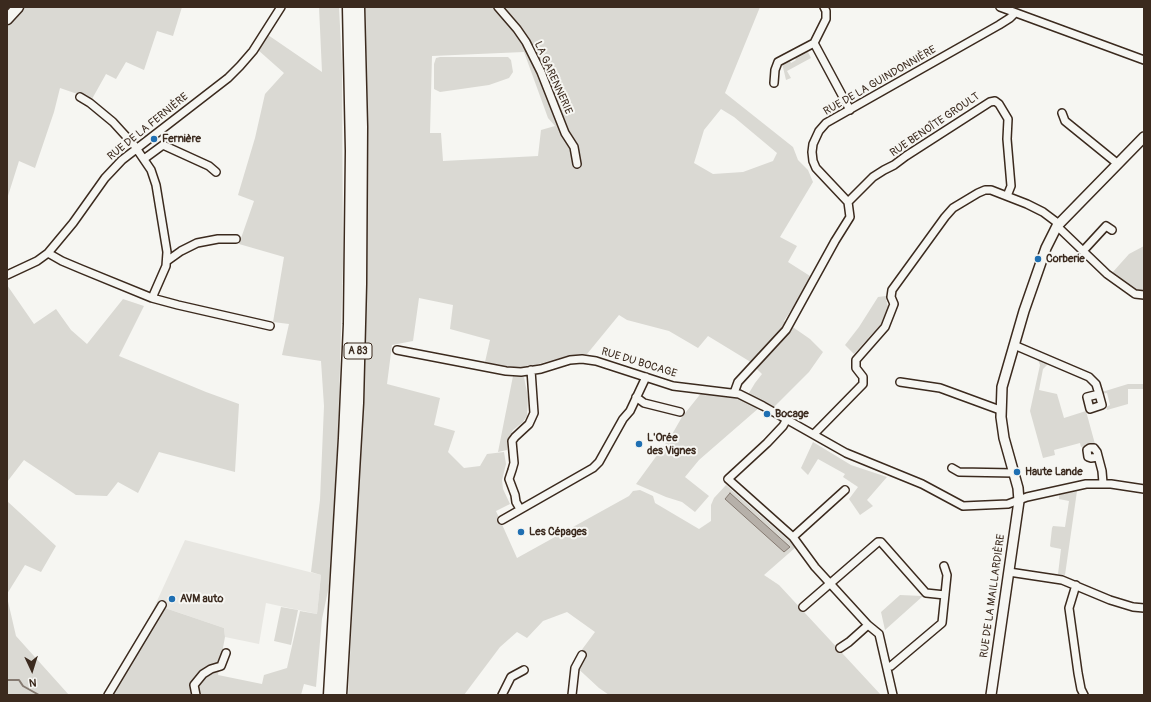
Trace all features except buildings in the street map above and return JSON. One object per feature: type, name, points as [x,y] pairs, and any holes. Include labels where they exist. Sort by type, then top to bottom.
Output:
[{"type":"highway","points":[[341,525],[338,501],[346,284],[347,208],[347,126],[344,7]]},
{"type":"highway","name":"A 83","points":[[330,695],[341,525],[352,227],[352,128],[349,7]]},
{"type":"highway","name":"A 83","points":[[340,695],[357,403],[361,277],[361,126],[358,7]]},
{"type":"main road","points":[[7,19],[18,7]]},
{"type":"street","name":"RUE DE LA FERNIÈRE","points":[[7,275],[37,261],[48,252],[72,223],[105,178],[122,160],[228,78],[253,51],[281,7]]},
{"type":"street","name":"LA GARENNERIE","points":[[498,7],[526,42],[541,72],[565,133],[574,147],[577,164]]},
{"type":"street","points":[[774,82],[775,70],[778,62],[814,43],[826,19],[826,11],[824,7]]},
{"type":"street","points":[[1000,7],[1144,60]]},
{"type":"street","name":"RUE DE LA GUINDONNIÈRE","points":[[848,202],[816,168],[812,152],[815,138],[819,131],[826,124],[999,25],[1010,18],[1014,13]]},
{"type":"street","points":[[814,43],[850,110]]},
{"type":"street","points":[[80,97],[90,103],[113,122],[136,148],[151,170],[156,185],[167,252],[166,266],[152,298]]},
{"type":"street","name":"RUE BENOÎTE GROULT","points":[[848,202],[873,177],[894,165],[990,102],[995,101],[999,104],[1008,119],[1007,140],[1011,186],[1007,196]]},
{"type":"street","points":[[1062,113],[1065,121],[1118,164]]},
{"type":"street","name":"RUE DE LA MAILLARDIÈRE","points":[[991,695],[1019,501],[1018,488],[1004,438],[1000,410],[1002,387],[1024,311],[1046,248],[1058,225],[1144,137]]},
{"type":"street","points":[[144,160],[162,145],[209,166],[216,172]]},
{"type":"street","points":[[814,434],[863,384],[863,377],[856,368],[856,360],[885,327],[894,304],[892,290],[953,208],[985,190],[991,190],[1007,196],[1043,212],[1107,274],[1135,294],[1144,295]]},
{"type":"street","points":[[734,393],[738,382],[786,330],[835,241],[850,217],[848,202]]},
{"type":"street","points":[[1084,251],[1106,226],[1112,230]]},
{"type":"street","points":[[167,261],[181,251],[197,243],[218,239],[236,239]]},
{"type":"street","points":[[48,252],[81,269],[152,298],[178,306],[270,326]]},
{"type":"street","points":[[1014,345],[1089,377],[1096,384],[1099,394]]},
{"type":"street","name":"RUE DU BOCAGE","points":[[397,350],[506,371],[521,372],[570,360],[596,360],[673,386],[734,393],[743,396],[786,419],[846,453],[922,484],[960,505],[971,507],[1008,504],[1027,497],[1086,484],[1103,483],[1144,489]]},
{"type":"street","points":[[520,509],[516,502],[509,479],[514,463],[512,441],[529,424],[534,413],[531,370]]},
{"type":"street","points":[[502,520],[593,468],[599,462],[623,419],[630,411],[646,377]]},
{"type":"street","points":[[900,382],[940,388],[1000,410]]},
{"type":"street","points":[[636,397],[644,403],[680,412]]},
{"type":"street","points":[[786,419],[783,426],[767,443],[728,479],[793,537],[810,561],[830,584],[868,625],[879,634],[893,695]]},
{"type":"street","points":[[1098,457],[1102,471],[1103,483]]},
{"type":"street","points":[[952,468],[959,472],[1014,473]]},
{"type":"street","points":[[793,537],[845,490]]},
{"type":"street","points":[[803,607],[878,542],[881,542],[926,593],[945,595]]},
{"type":"street","points":[[887,667],[891,666],[942,623],[947,575],[944,566]]},
{"type":"street","points":[[1009,572],[1062,580],[1110,600],[1133,607],[1144,608]]},
{"type":"street","points":[[1076,585],[1070,608],[1078,673],[1081,689],[1084,695]]},
{"type":"street","points":[[108,695],[162,605]]},
{"type":"street","points":[[840,648],[868,625]]},
{"type":"street","points":[[196,695],[194,685],[203,674],[211,669],[221,666],[226,653]]},
{"type":"street","points":[[572,695],[575,668],[582,655]]},
{"type":"street","points":[[502,695],[511,677],[524,670]]},
{"type":"shaded area","points":[[7,7],[182,7],[173,36],[157,31],[144,70],[126,62],[116,79],[106,74],[92,99],[60,88],[54,112],[35,168],[19,161],[7,199]]},
{"type":"shaded area","points":[[319,7],[339,7],[342,64],[343,263],[338,434],[329,586],[322,619],[316,687],[304,684],[301,695],[109,695],[151,614],[165,608],[224,628],[225,637],[218,675],[262,684],[264,675],[287,668],[300,611],[317,614],[321,575],[311,572],[320,500],[324,406],[321,361],[282,355],[289,324],[273,322],[284,257],[239,244],[254,201],[238,195],[255,138],[265,94],[284,73],[258,50],[268,35],[322,72]]},
{"type":"shaded area","points":[[365,7],[760,7],[725,93],[793,147],[798,160],[808,170],[813,182],[780,237],[797,246],[788,262],[810,276],[801,295],[784,321],[810,339],[823,352],[809,372],[773,408],[754,400],[749,393],[762,374],[749,361],[708,336],[698,348],[669,331],[627,320],[619,315],[587,354],[567,356],[519,368],[485,362],[490,340],[450,329],[453,305],[419,298],[413,341],[392,345],[387,384],[440,398],[434,425],[455,431],[448,452],[464,468],[480,466],[487,454],[504,452],[506,464],[502,480],[503,489],[510,504],[496,511],[517,558],[629,496],[633,491],[640,490],[653,496],[655,503],[699,529],[711,521],[711,505],[714,498],[726,485],[796,547],[764,575],[779,585],[881,695],[609,695],[599,688],[572,663],[595,632],[567,612],[543,621],[527,638],[517,632],[500,647],[464,695],[348,695],[364,390],[366,314],[367,97]],"holes":[[[524,52],[548,118],[555,126],[541,130],[538,156],[443,161],[441,133],[430,133],[432,56]],[[721,109],[734,117],[777,153],[773,161],[743,172],[713,174],[694,163],[704,130]]]},
{"type":"shaded area","points":[[807,50],[811,58],[787,71],[791,78],[786,80],[782,63],[789,59],[791,63],[796,60],[794,57]]},
{"type":"shaded area","points":[[508,57],[511,60],[513,72],[509,78],[489,85],[440,92],[434,89],[434,64],[436,58]]},
{"type":"shaded area","points":[[1144,246],[1144,293],[1134,290],[1112,273],[1129,254]]},
{"type":"shaded area","points":[[7,285],[34,324],[56,309],[71,330],[87,344],[123,299],[144,306],[119,356],[239,404],[235,472],[159,452],[138,493],[118,482],[107,496],[76,495],[24,460],[7,482]]},
{"type":"shaded area","points":[[886,296],[887,304],[890,308],[888,307],[881,324],[854,354],[845,345],[859,327],[878,297]]},
{"type":"shaded area","points":[[1038,360],[1048,364],[1043,369],[1039,390],[1057,394],[1064,418],[1086,411],[1095,444],[1081,447],[1080,443],[1054,450],[1055,455],[1043,458],[1030,411],[1040,365]]},
{"type":"shaded area","points":[[513,376],[524,377],[528,398],[527,416],[523,422],[513,430],[508,439],[507,450],[498,452]]},
{"type":"shaded area","points":[[1128,384],[1144,384],[1144,389],[1128,389],[1128,404],[1107,410],[1106,407],[1110,405],[1107,393],[1102,394],[1102,392]]},
{"type":"shaded area","points":[[702,392],[735,396],[760,407],[699,460],[685,477],[709,496],[695,512],[682,502],[636,484],[671,436],[682,417]]},
{"type":"shaded area","points":[[813,442],[851,465],[887,477],[867,500],[873,506],[860,515],[849,499],[858,487],[843,477],[845,474],[818,459],[808,475],[801,468]]},
{"type":"shaded area","points":[[1077,491],[1065,575],[1058,574],[1061,549],[1050,546],[1052,528],[1053,526],[1065,527],[1069,501],[1059,499],[1059,495]]},
{"type":"shaded area","points":[[730,493],[790,547],[784,552],[725,499]]},
{"type":"shaded area","points":[[7,501],[56,546],[41,572],[25,565],[7,594]]},
{"type":"shaded area","points":[[185,540],[321,575],[317,614],[266,603],[259,644],[225,637],[224,628],[165,608],[151,614]]},
{"type":"shaded area","points":[[900,595],[923,596],[885,630],[881,612]]},
{"type":"shaded area","points":[[7,597],[16,636],[69,695],[7,695]]},
{"type":"shaded area","points":[[281,607],[298,610],[291,645],[274,641]]},
{"type":"waterway","points":[[7,680],[19,680],[23,686],[39,695]]},
{"type":"place","name":"Fernière","points":[[154,139]]},
{"type":"place","name":"Corberie","points":[[1038,259]]},
{"type":"place","name":"Bocage","points":[[767,414]]},
{"type":"place","name":"L'Orée des Vignes","points":[[639,444]]},
{"type":"place","name":"Haute Lande","points":[[1017,472]]},
{"type":"place","name":"Les Cépages","points":[[521,532]]},
{"type":"place","name":"AVM auto","points":[[172,599]]}]
